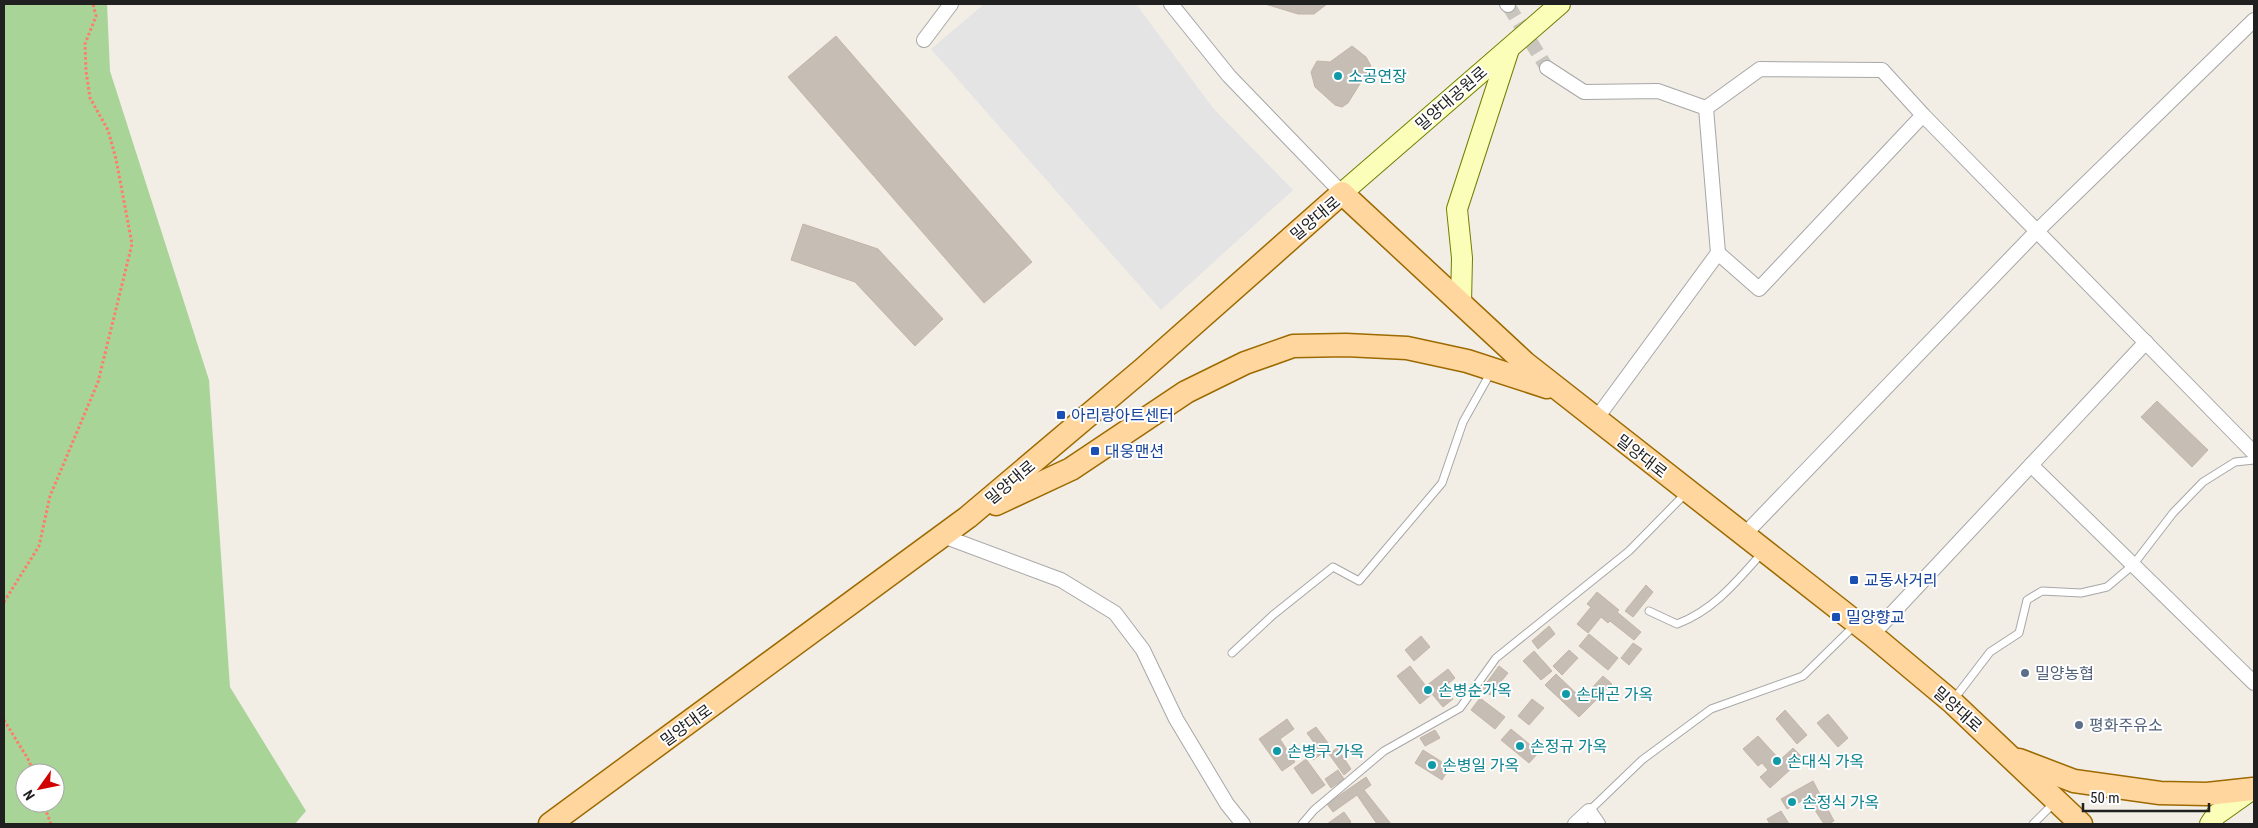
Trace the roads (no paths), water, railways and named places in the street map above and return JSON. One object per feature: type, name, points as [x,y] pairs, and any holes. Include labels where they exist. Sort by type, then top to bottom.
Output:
[{"type":"main road","name":"밀양대공원로","points":[[1342,193],[1560,4]]},
{"type":"main road","points":[[1461,304],[1462,258],[1457,209],[1509,48]]},
{"type":"main road","name":"밀양대로","points":[[550,824],[968,517],[1142,370],[1342,193],[1525,363],[1864,630],[1952,702],[2081,824]]},
{"type":"main road","points":[[968,517],[1071,469],[1186,392],[1245,363],[1293,346],[1346,345],[1407,348],[1467,361],[1561,391]]},
{"type":"main road","points":[[2009,756],[2074,781],[2106,786],[2160,793],[2198,794],[2254,789]]},
{"type":"main road","points":[[2210,824],[2216,815],[2254,789]]},
{"type":"street","points":[[924,40],[951,4]]},
{"type":"street","points":[[1172,4],[1228,76],[1342,193]]},
{"type":"street","points":[[1743,536],[2037,231],[2254,20]]},
{"type":"street","points":[[1547,68],[1584,92],[1658,91],[1706,108]]},
{"type":"street","points":[[1706,108],[1760,69],[1882,70],[1923,115],[2254,454]]},
{"type":"street","points":[[1596,419],[1718,253],[1706,108]]},
{"type":"street","points":[[1718,253],[1759,289],[1923,115]]},
{"type":"street","points":[[1864,630],[2031,465],[2146,342]]},
{"type":"street","points":[[2031,465],[2254,683]]},
{"type":"street","points":[[943,536],[1061,580],[1115,613],[1142,650],[1176,719],[1227,804],[1242,824]]},
{"type":"street","points":[[1575,824],[1589,812],[1598,824]]},
{"type":"lane","points":[[1232,653],[1273,615],[1333,568],[1360,581],[1442,483],[1463,422],[1493,370]]},
{"type":"lane","points":[[1952,702],[1990,652],[2019,633],[2028,600],[2042,592],[2080,593],[2107,587],[2133,565],[2173,513],[2203,482],[2235,462],[2254,460]]},
{"type":"lane","points":[[1302,824],[1314,810],[1384,751],[1460,708],[1496,658],[1629,551],[1687,492]]},
{"type":"lane","points":[[1649,610],[1677,624],[1698,616],[1726,593],[1764,551]]},
{"type":"lane","points":[[1589,812],[1642,760],[1711,709],[1803,676],[1864,630]]},
{"type":"lane","points":[[2033,824],[2057,801]]},
{"type":"tunnel","points":[[1508,5],[1547,68]]},
{"type":"place","name":"소공연장","points":[[1338,76]]},
{"type":"place","name":"아리랑아트센터","points":[[1061,415]]},
{"type":"place","name":"대웅맨션","points":[[1095,451]]},
{"type":"place","name":"교동사거리","points":[[1854,580]]},
{"type":"place","name":"밀양향교","points":[[1836,617]]},
{"type":"place","name":"밀양농협","points":[[2025,673]]},
{"type":"place","name":"손병순가옥","points":[[1428,690]]},
{"type":"place","name":"손대곤 가옥","points":[[1566,694]]},
{"type":"place","name":"평화주유소","points":[[2079,725]]},
{"type":"place","name":"손정규 가옥","points":[[1520,746]]},
{"type":"place","name":"손병구 가옥","points":[[1277,751]]},
{"type":"place","name":"손대식 가옥","points":[[1777,761]]},
{"type":"place","name":"손병일 가옥","points":[[1432,765]]},
{"type":"place","name":"손정식 가옥","points":[[1792,802]]}]
